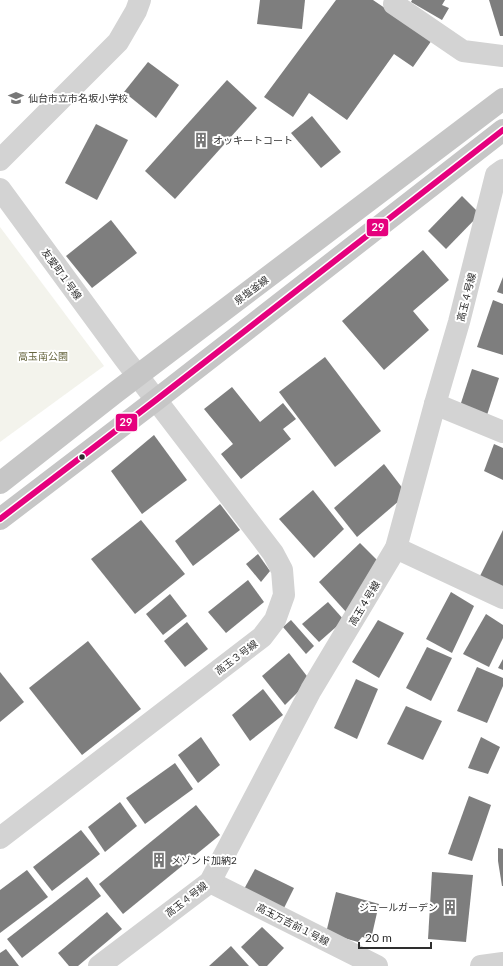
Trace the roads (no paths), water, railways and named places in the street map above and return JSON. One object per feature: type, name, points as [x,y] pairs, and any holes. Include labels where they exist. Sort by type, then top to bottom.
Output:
[{"type":"main road","name":"泉塩釜線","points":[[0,483],[137,375],[503,99]]},
{"type":"main road","points":[[0,519],[156,400],[503,130]]},
{"type":"street","points":[[0,160],[89,73],[118,42],[136,11],[140,0]]},
{"type":"street","points":[[394,4],[463,51],[503,56]]},
{"type":"street","name":"高玉４号線","points":[[99,966],[210,882],[311,690],[396,548],[435,404],[495,212],[496,175],[503,170]]},
{"type":"street","name":"友愛町１号線","points":[[0,189],[124,358]]},
{"type":"street","name":"高玉３号線","points":[[0,838],[262,637],[275,620],[284,595],[282,570],[273,553],[124,358]]},
{"type":"street","points":[[435,404],[503,432]]},
{"type":"street","points":[[396,548],[503,598]]},
{"type":"street","name":"高玉万吉前１号線","points":[[210,882],[364,963]]},
{"type":"street","points":[[481,966],[503,963]]},
{"type":"place","name":"仙台市立市名坂小学校","points":[[16,98]]},
{"type":"place","name":"オッキートコート","points":[[201,140]]},
{"type":"place","name":"メゾンド加納2","points":[[159,860]]},
{"type":"place","name":"ジュールガーデン","points":[[450,907]]},
{"type":"park label","name":"高玉南公園","points":[[43,356]]}]
